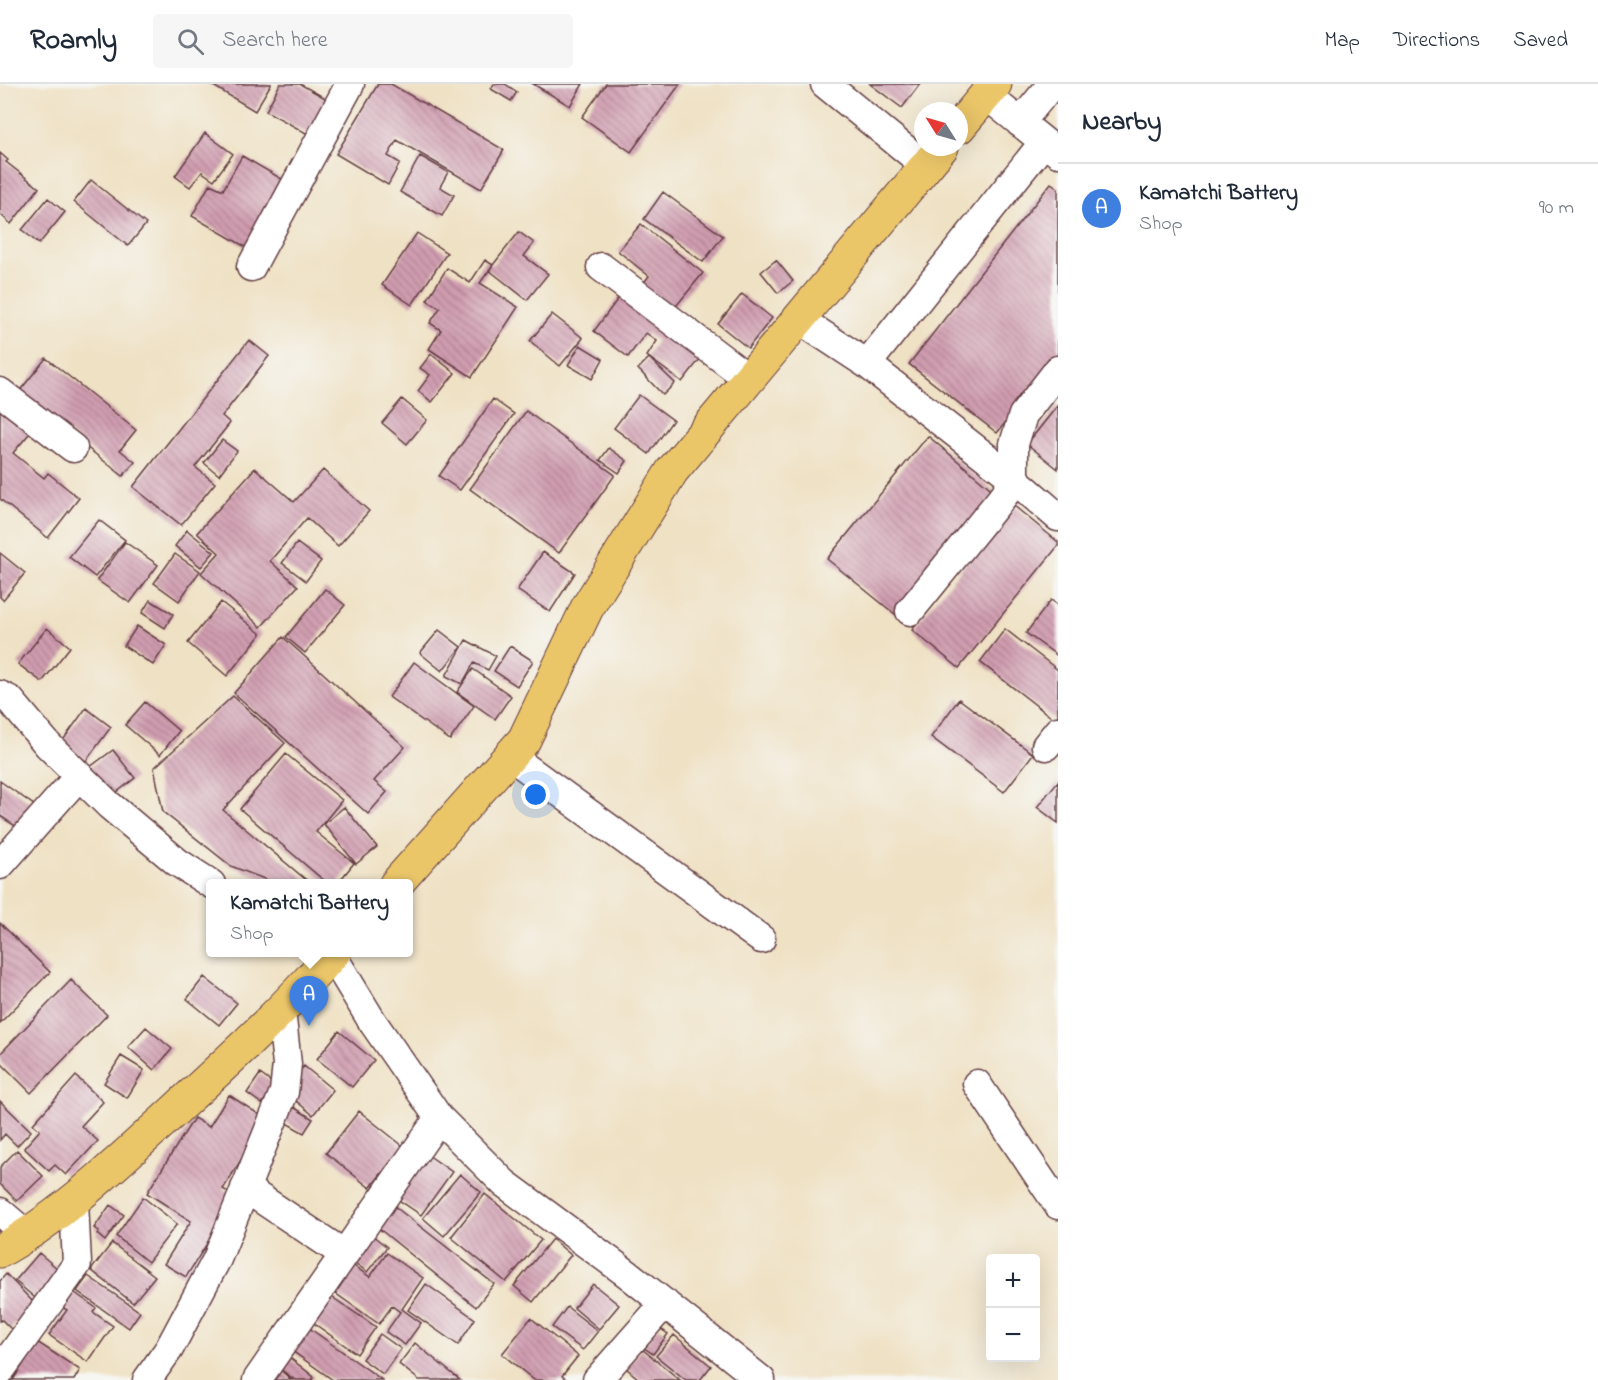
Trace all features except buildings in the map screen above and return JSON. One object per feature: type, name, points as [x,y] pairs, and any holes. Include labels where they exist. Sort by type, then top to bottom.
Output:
[{"type":"main road","points":[[968,116],[991,89]]},
{"type":"main road","points":[[400,879],[524,740],[587,608],[672,471],[800,320],[934,156]]},
{"type":"main road","points":[[14,1243],[74,1202],[242,1049],[310,981],[330,957]]},
{"type":"street","points":[[251,267],[350,84]]},
{"type":"street","points":[[825,84],[914,143]]},
{"type":"street","points":[[1020,123],[1052,84]]},
{"type":"street","points":[[867,364],[1051,148],[1020,123],[991,89]]},
{"type":"street","points":[[601,267],[748,379]]},
{"type":"street","points":[[800,320],[867,364],[1014,479],[1058,517]]},
{"type":"street","points":[[910,611],[1005,494],[1014,479],[1014,444],[1023,415],[1058,370]]},
{"type":"street","points":[[0,392],[73,448]]},
{"type":"street","points":[[0,695],[10,700],[78,777],[169,855],[206,881]]},
{"type":"street","points":[[510,756],[761,939]]},
{"type":"street","points":[[0,865],[78,777]]},
{"type":"street","points":[[335,957],[372,1021],[439,1118],[504,1183],[629,1275],[761,1380]]},
{"type":"street","points":[[147,1380],[169,1349],[217,1259],[284,1092],[287,1064],[281,1010]]},
{"type":"street","points":[[977,1084],[1058,1205]]},
{"type":"street","points":[[257,1380],[439,1118]]},
{"type":"street","points":[[245,1188],[344,1254]]},
{"type":"street","points":[[0,1371],[77,1264],[74,1202]]},
{"type":"street","points":[[0,1212],[14,1243]]},
{"type":"street","points":[[597,1380],[665,1303]]},
{"type":"place","name":"Kamatchi Battery","points":[[309,1026]]}]
